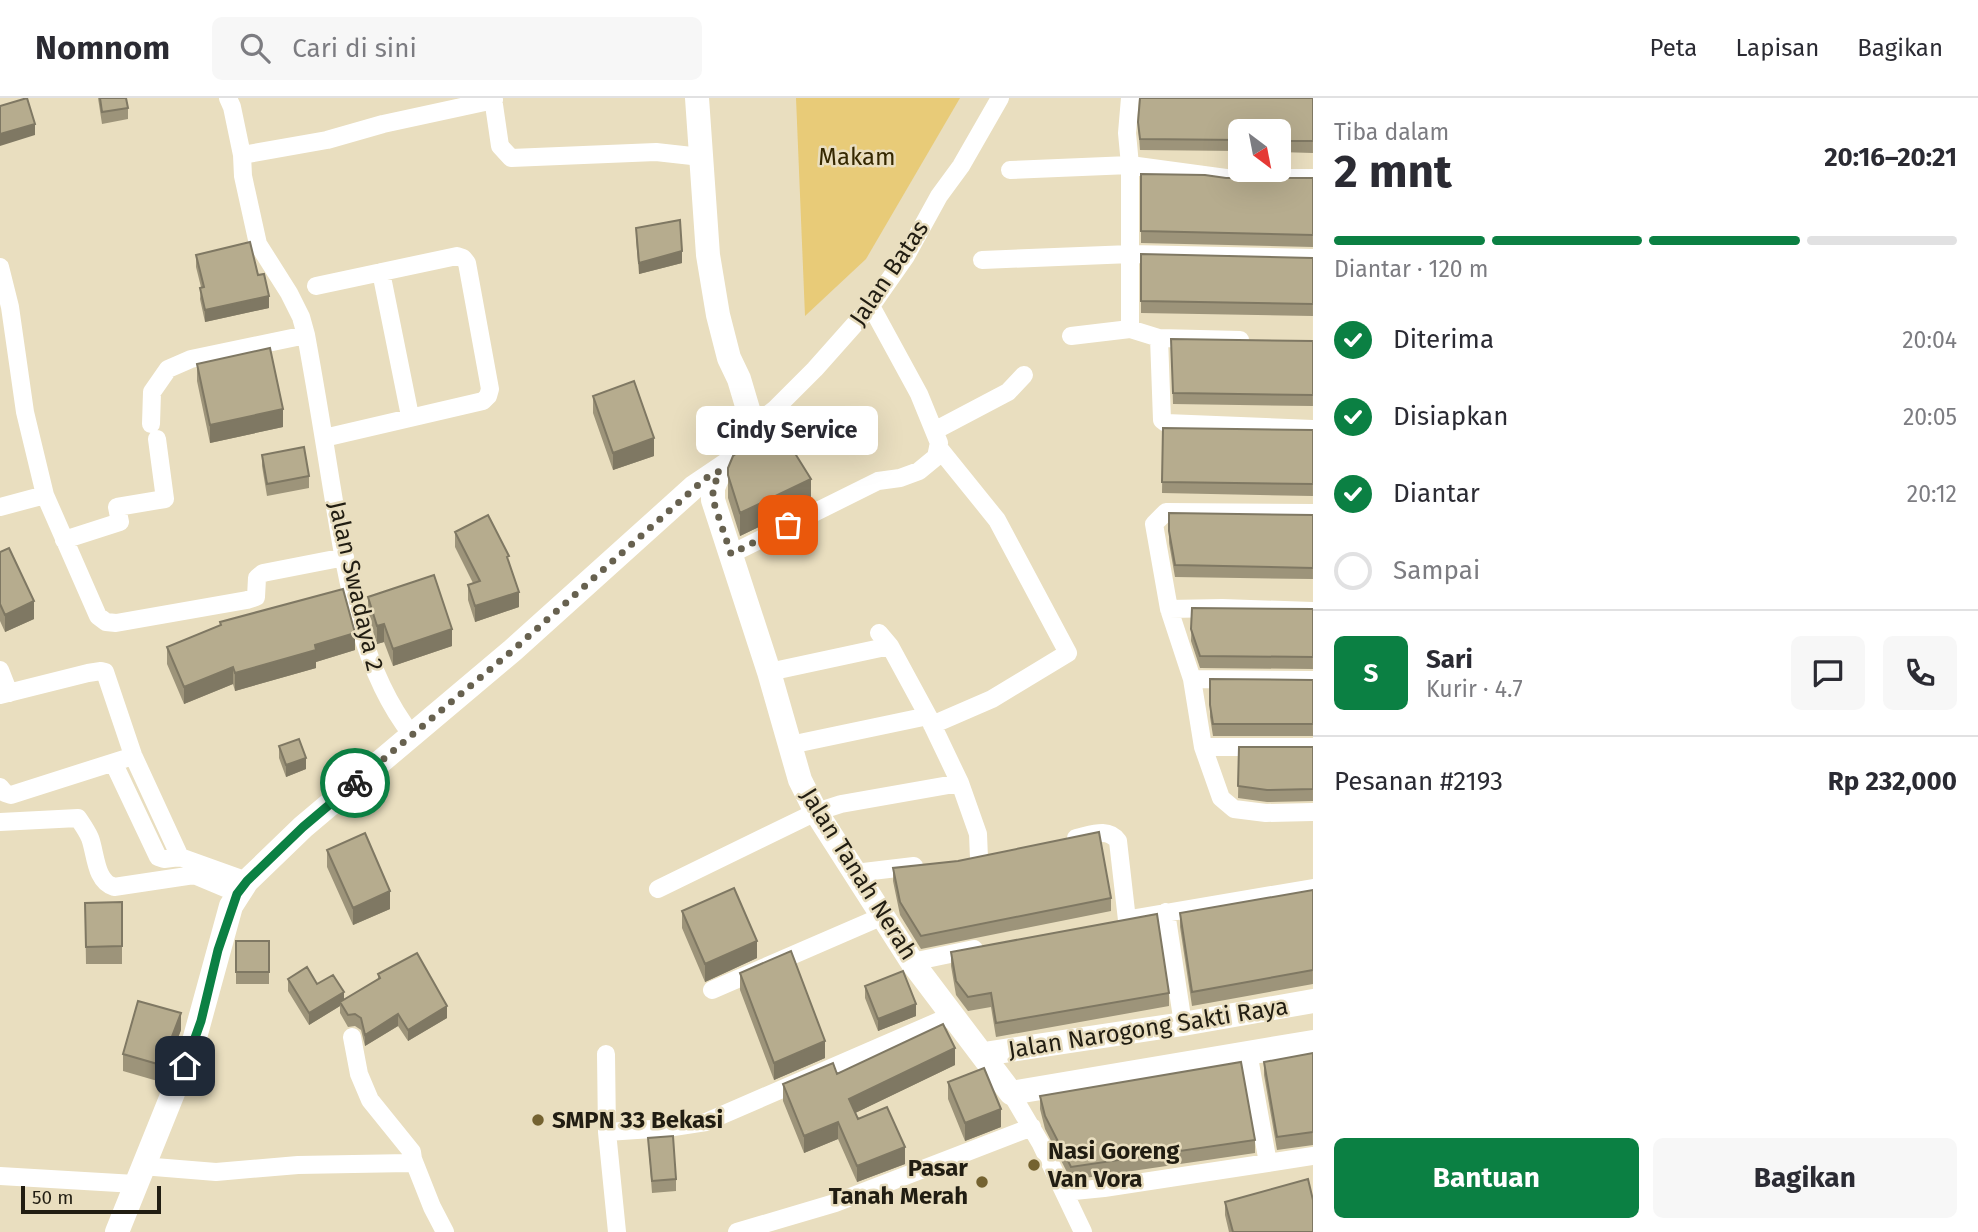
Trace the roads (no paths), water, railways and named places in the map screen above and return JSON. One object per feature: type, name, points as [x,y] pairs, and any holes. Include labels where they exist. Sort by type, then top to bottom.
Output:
[{"type":"main road","points":[[117,1232],[194,1041],[218,950],[242,887],[303,827],[513,650],[694,487],[734,460],[746,445],[753,426],[739,379],[729,358],[718,315],[708,255],[697,98]]},
{"type":"main road","name":"Jalan Tanah Nerah","points":[[720,471],[713,488],[713,500],[769,672],[800,780],[816,812],[912,962],[1011,1093]]},
{"type":"main road","name":"Jalan Narogong Sakti Raya","points":[[984,1054],[1183,1024],[1313,1000]]},
{"type":"main road","points":[[1011,1093],[1313,1042]]},
{"type":"street","name":"Jalan Swadaya 2","points":[[228,98],[242,155],[243,176],[258,244],[289,293],[301,317],[306,335],[345,557],[374,673],[391,708],[412,735]]},
{"type":"street","name":"Jalan Batas","points":[[753,426],[774,410],[815,369],[871,306],[906,256],[939,196],[961,166],[1000,98]]},
{"type":"street","points":[[1130,98],[1127,133],[1130,166],[1130,329]]},
{"type":"street","points":[[242,155],[327,140],[383,124],[494,99],[500,146],[511,158],[656,152],[701,157]]},
{"type":"street","points":[[1010,170],[1130,166],[1226,178],[1313,178]]},
{"type":"street","points":[[982,260],[1131,254],[1313,258]]},
{"type":"street","points":[[316,286],[457,256],[463,258],[467,263],[490,389],[483,401],[323,433]]},
{"type":"street","points":[[0,267],[10,307],[25,412],[45,495],[98,617],[106,622],[116,623],[247,600],[256,597],[257,578],[263,573],[345,557]]},
{"type":"street","points":[[381,272],[410,416]]},
{"type":"street","points":[[790,745],[930,721],[992,699],[1068,653],[997,520],[936,439],[919,394],[871,306]]},
{"type":"street","points":[[1071,336],[1130,329],[1159,338],[1261,341]]},
{"type":"street","points":[[64,540],[120,522],[117,507],[165,499],[154,431],[152,392],[167,369],[191,359],[306,335]]},
{"type":"street","points":[[1159,338],[1162,420],[1166,424],[1313,429]]},
{"type":"street","points":[[936,439],[1008,392],[1024,376]]},
{"type":"street","points":[[731,554],[878,481],[900,478],[919,471],[936,457],[936,439]]},
{"type":"street","points":[[0,507],[45,495]]},
{"type":"street","points":[[1313,513],[1166,512],[1154,524],[1169,609],[1192,679],[1203,747],[1221,798],[1234,809],[1266,813],[1313,812]]},
{"type":"street","points":[[1169,609],[1313,611]]},
{"type":"street","points":[[769,672],[885,640],[930,721],[960,783],[978,834],[985,857],[957,863]]},
{"type":"street","points":[[0,670],[5,694],[104,671],[113,690],[133,755],[180,856]]},
{"type":"street","points":[[1192,679],[1313,680]]},
{"type":"street","points":[[1203,747],[1313,747]]},
{"type":"street","points":[[0,788],[12,795],[114,764],[133,755]]},
{"type":"street","points":[[114,764],[157,855],[164,859],[180,856],[242,887]]},
{"type":"street","points":[[658,889],[816,812],[841,804],[960,783]]},
{"type":"street","points":[[0,822],[78,818],[89,836],[102,878],[114,887],[194,874],[242,887]]},
{"type":"street","points":[[1054,842],[1105,832],[1115,836],[1122,863],[1121,921],[1313,888]]},
{"type":"street","points":[[855,873],[932,865]]},
{"type":"street","points":[[1166,912],[1183,1024]]},
{"type":"street","points":[[712,990],[883,916]]},
{"type":"street","points":[[912,962],[989,947]]},
{"type":"street","points":[[607,1132],[706,1122],[953,1015]]},
{"type":"street","points":[[352,1037],[359,1074],[370,1100],[412,1152],[444,1232]]},
{"type":"street","points":[[1248,1052],[1268,1163]]},
{"type":"street","points":[[606,1054],[607,1132],[617,1232]]},
{"type":"street","points":[[1011,1093],[1032,1128],[1083,1232]]},
{"type":"street","points":[[737,1232],[835,1203],[1032,1128]]},
{"type":"street","points":[[1064,1192],[1313,1156]]},
{"type":"street","points":[[0,1177],[216,1172],[298,1165],[409,1163],[413,1159]]},
{"type":"place","name":"Cindy Service","points":[[788,525]]},
{"type":"place","name":"SMPN 33 Bekasi","points":[[538,1120]]},
{"type":"place","name":"Nasi Goreng Van Vora","points":[[1034,1165]]},
{"type":"place","name":"Pasar Tanah Merah","points":[[982,1182]]},
{"type":"park label","name":"Makam","points":[[857,157]]}]
